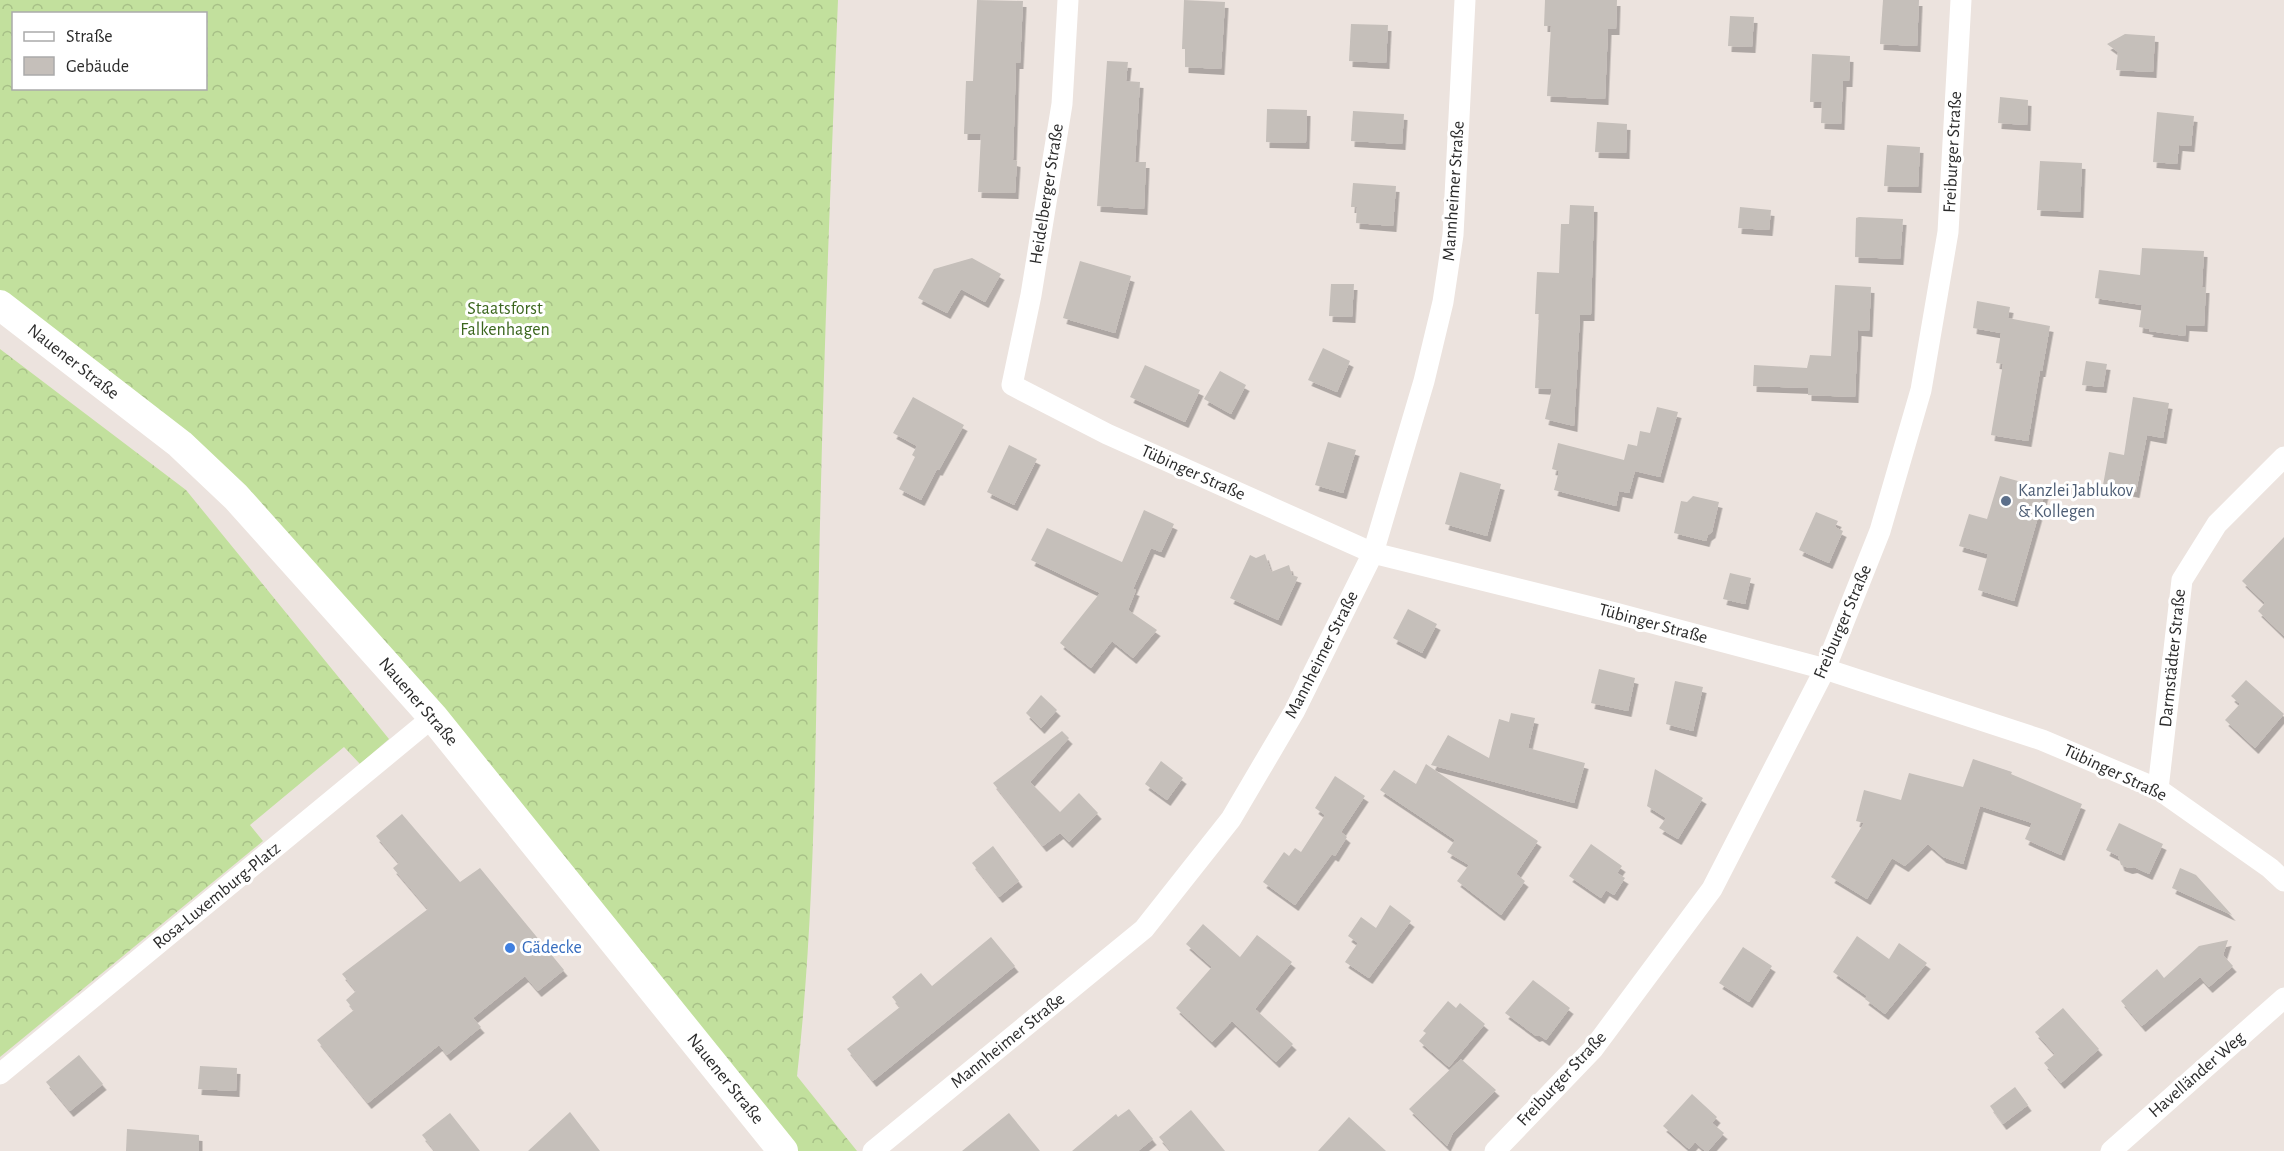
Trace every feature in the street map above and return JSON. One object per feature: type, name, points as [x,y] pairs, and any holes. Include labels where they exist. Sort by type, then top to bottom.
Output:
[{"type":"main road","name":"Nauener Straße","points":[[0,305],[180,444],[236,497],[433,717],[783,1151]]},
{"type":"street","name":"Heidelberger Straße","points":[[1012,385],[1031,295],[1062,104],[1068,0]]},
{"type":"street","name":"Mannheimer Straße","points":[[873,1151],[1144,929],[1231,819],[1294,712],[1372,553],[1424,381],[1443,302],[1453,235],[1465,0]]},
{"type":"street","name":"Freiburger Straße","points":[[1495,1151],[1593,1049],[1712,889],[1825,669],[1880,531],[1921,390],[1948,232],[1961,0]]},
{"type":"street","name":"Tübinger Straße","points":[[1012,385],[1107,434],[1372,553],[1604,610],[1825,669],[2042,740],[2158,789],[2270,868],[2284,881]]},
{"type":"street","name":"Darmstädter Straße","points":[[2158,789],[2182,580],[2217,524],[2284,457]]},
{"type":"street","name":"Rosa-Luxemburg-Platz","points":[[0,1074],[433,717]]},
{"type":"street","name":"Havelländer Weg","points":[[2111,1151],[2284,998]]},
{"type":"green space","name":"Staatsforst Falkenhagen","points":[[0,0],[838,0],[825,355],[811,886],[797,1076],[857,1151],[783,1151],[236,497],[0,305]]},
{"type":"green space","points":[[0,349],[186,490],[389,739],[360,764],[344,747],[250,825],[263,841],[0,1057]]},
{"type":"building","points":[[977,0],[1023,1],[1020,63],[1016,63],[1013,160],[1017,161],[1015,193],[978,192],[981,134],[964,134],[966,81],[973,81]]},
{"type":"building","points":[[1184,0],[1225,2],[1221,69],[1185,67],[1185,49],[1182,49]]},
{"type":"building","points":[[1545,0],[1617,0],[1616,29],[1608,29],[1605,99],[1547,96],[1551,26],[1544,26]]},
{"type":"building","points":[[1883,0],[1919,0],[1917,46],[1880,44]]},
{"type":"building","points":[[1730,16],[1754,17],[1752,47],[1728,46]]},
{"type":"building","points":[[1351,24],[1388,25],[1386,63],[1349,61]]},
{"type":"building","points":[[2125,34],[2155,36],[2153,72],[2116,70],[2118,52],[2107,44]]},
{"type":"building","points":[[1812,54],[1850,56],[1849,81],[1843,81],[1841,124],[1821,123],[1822,102],[1810,102]]},
{"type":"building","points":[[1107,61],[1128,62],[1126,81],[1140,82],[1135,162],[1146,162],[1144,209],[1097,206]]},
{"type":"building","points":[[2000,97],[2028,100],[2027,125],[1998,123]]},
{"type":"building","points":[[1267,109],[1307,110],[1306,143],[1266,142]]},
{"type":"building","points":[[1353,111],[1404,114],[1402,144],[1351,141]]},
{"type":"building","points":[[2157,112],[2194,116],[2191,146],[2179,145],[2177,164],[2153,162]]},
{"type":"building","points":[[1597,122],[1627,124],[1626,153],[1595,152]]},
{"type":"building","points":[[1887,145],[1920,147],[1918,187],[1884,186]]},
{"type":"building","points":[[2040,161],[2082,163],[2080,212],[2037,210]]},
{"type":"building","points":[[1353,183],[1396,186],[1393,226],[1356,223],[1357,207],[1351,207]]},
{"type":"building","points":[[1570,205],[1594,206],[1591,315],[1580,315],[1574,426],[1545,419],[1552,389],[1535,388],[1539,314],[1535,314],[1537,272],[1559,273],[1561,224],[1569,224]]},
{"type":"building","points":[[1740,207],[1771,210],[1769,230],[1738,228]]},
{"type":"building","points":[[1856,218],[1903,219],[1900,259],[1855,257]]},
{"type":"building","points":[[2142,248],[2204,251],[2202,287],[2206,287],[2204,326],[2186,325],[2185,336],[2149,331],[2150,329],[2139,327],[2142,305],[2095,298],[2099,270],[2140,275]]},
{"type":"building","points":[[972,258],[1001,274],[985,302],[961,289],[947,313],[918,298],[934,269]]},
{"type":"building","points":[[1080,261],[1131,276],[1115,333],[1063,318]]},
{"type":"building","points":[[1331,284],[1354,284],[1352,317],[1329,316]]},
{"type":"building","points":[[1835,285],[1871,287],[1869,331],[1858,330],[1855,397],[1808,395],[1808,388],[1753,386],[1754,365],[1807,368],[1810,355],[1831,356]]},
{"type":"building","points":[[1977,301],[2010,307],[2008,318],[2050,326],[2028,441],[1991,435],[2003,364],[1996,363],[2001,333],[1973,328]]},
{"type":"building","points":[[1323,348],[1350,361],[1337,392],[1308,380]]},
{"type":"building","points":[[2086,361],[2107,364],[2103,387],[2082,385]]},
{"type":"building","points":[[1145,365],[1200,390],[1185,422],[1130,397]]},
{"type":"building","points":[[1220,371],[1246,385],[1231,414],[1204,399]]},
{"type":"building","points":[[913,397],[964,425],[921,500],[899,489],[915,457],[912,455],[917,446],[893,433]]},
{"type":"building","points":[[2133,397],[2169,403],[2163,438],[2147,435],[2136,492],[2103,485],[2109,452],[2124,455]]},
{"type":"building","points":[[1657,407],[1678,412],[1660,477],[1635,471],[1629,493],[1619,491],[1616,506],[1554,490],[1559,471],[1552,469],[1558,443],[1624,460],[1628,444],[1637,446],[1640,431],[1650,433]]},
{"type":"building","points":[[1328,442],[1356,450],[1343,493],[1315,485]]},
{"type":"building","points":[[1009,445],[1037,459],[1014,505],[987,492]]},
{"type":"building","points":[[1460,472],[1501,484],[1487,536],[1445,524]]},
{"type":"building","points":[[2000,476],[2046,489],[2014,601],[1978,590],[1988,554],[1959,546],[1969,514],[1987,519]]},
{"type":"building","points":[[1693,496],[1719,502],[1712,532],[1706,541],[1674,533],[1681,501],[1687,502]]},
{"type":"building","points":[[1144,510],[1174,524],[1161,552],[1151,548],[1133,589],[1136,590],[1128,610],[1157,630],[1133,658],[1112,641],[1091,668],[1060,643],[1100,593],[1031,560],[1047,528],[1122,562]]},
{"type":"building","points":[[1816,512],[1838,521],[1835,527],[1843,531],[1829,563],[1799,550]]},
{"type":"building","points":[[2284,537],[2284,636],[2258,611],[2265,603],[2242,581]]},
{"type":"building","points":[[1265,554],[1271,572],[1289,565],[1292,575],[1298,577],[1278,620],[1230,598],[1250,555],[1256,558]]},
{"type":"building","points":[[1730,573],[1751,578],[1745,604],[1723,599]]},
{"type":"building","points":[[1408,609],[1437,624],[1422,653],[1393,638]]},
{"type":"building","points":[[1599,669],[1635,678],[1628,711],[1591,703]]},
{"type":"building","points":[[2246,680],[2284,714],[2255,748],[2225,720],[2240,704],[2231,696]]},
{"type":"building","points":[[1675,681],[1703,687],[1693,731],[1666,724]]},
{"type":"building","points":[[1041,695],[1057,710],[1041,728],[1026,713]]},
{"type":"building","points":[[1511,713],[1535,718],[1528,748],[1585,763],[1574,803],[1431,765],[1448,735],[1489,758],[1499,719],[1509,722]]},
{"type":"building","points":[[1062,731],[1069,738],[1030,782],[1060,812],[1079,793],[1098,813],[1069,842],[1060,833],[1043,846],[993,783]]},
{"type":"building","points":[[1973,759],[2012,772],[2011,774],[2082,804],[2061,855],[2025,839],[2032,823],[1980,806],[1963,864],[1943,857],[1928,844],[1905,866],[1892,858],[1867,899],[1831,877],[1864,823],[1856,821],[1864,790],[1901,800],[1909,773],[1963,787]]},
{"type":"building","points":[[1161,761],[1183,778],[1167,800],[1145,784]]},
{"type":"building","points":[[1426,764],[1538,841],[1516,874],[1525,881],[1501,915],[1457,881],[1469,865],[1447,852],[1455,840],[1380,790],[1394,770],[1416,784]]},
{"type":"building","points":[[1655,769],[1703,798],[1678,839],[1659,828],[1666,818],[1647,806]]},
{"type":"building","points":[[1335,776],[1365,796],[1341,832],[1347,837],[1335,856],[1332,854],[1295,905],[1263,882],[1284,852],[1289,856],[1295,848],[1301,852],[1325,815],[1315,808]]},
{"type":"building","points":[[402,814],[460,882],[480,868],[564,970],[538,991],[525,976],[473,1018],[481,1027],[447,1055],[439,1045],[368,1103],[317,1040],[354,1010],[346,1000],[356,991],[342,974],[428,909],[393,868],[399,863],[376,836]]},
{"type":"building","points":[[2119,823],[2163,844],[2149,874],[2134,867],[2121,865],[2118,856],[2106,850]]},
{"type":"building","points":[[1591,844],[1622,866],[1617,873],[1625,878],[1614,895],[1606,890],[1601,898],[1569,876]]},
{"type":"building","points":[[993,846],[1019,881],[999,897],[972,863]]},
{"type":"building","points":[[2180,868],[2196,875],[2232,915],[2172,888]]},
{"type":"building","points":[[1390,905],[1411,921],[1369,978],[1345,962],[1358,943],[1348,936],[1361,917],[1376,928]]},
{"type":"building","points":[[1203,924],[1240,957],[1257,935],[1292,962],[1255,1009],[1293,1044],[1276,1062],[1232,1021],[1212,1042],[1176,1008],[1212,967],[1186,944]]},
{"type":"building","points":[[1857,936],[1889,959],[1899,943],[1927,963],[1885,1014],[1865,999],[1867,996],[1833,972]]},
{"type":"building","points":[[991,937],[1015,966],[873,1081],[847,1049],[900,1007],[892,997],[921,973],[932,986]]},
{"type":"building","points":[[2228,940],[2223,955],[2233,966],[2209,987],[2200,977],[2142,1026],[2121,1001],[2157,969],[2164,978],[2199,946]]},
{"type":"building","points":[[1743,947],[1772,966],[1749,1002],[1719,983]]},
{"type":"building","points":[[1533,980],[1570,1008],[1546,1040],[1539,1035],[1536,1036],[1505,1013]]},
{"type":"building","points":[[1448,1001],[1456,1008],[1460,1003],[1485,1024],[1449,1067],[1419,1041],[1426,1033],[1423,1031]]},
{"type":"building","points":[[2063,1008],[2099,1049],[2061,1083],[2044,1063],[2055,1054],[2035,1032]]},
{"type":"building","points":[[79,1055],[103,1084],[70,1111],[46,1082]]},
{"type":"building","points":[[1461,1059],[1496,1090],[1453,1133],[1447,1146],[1409,1109]]},
{"type":"building","points":[[200,1066],[237,1068],[236,1091],[198,1089]]},
{"type":"building","points":[[2015,1087],[2028,1105],[2003,1124],[1990,1106]]},
{"type":"building","points":[[1692,1094],[1717,1117],[1712,1123],[1724,1133],[1708,1151],[1695,1142],[1689,1149],[1663,1126]]},
{"type":"building","points":[[1129,1109],[1153,1139],[1138,1151],[1072,1151],[1116,1114],[1118,1117]]},
{"type":"building","points":[[1191,1110],[1225,1151],[1171,1151],[1159,1137]]},
{"type":"building","points":[[570,1112],[600,1151],[528,1151]]},
{"type":"building","points":[[450,1113],[480,1151],[435,1151],[422,1135]]},
{"type":"building","points":[[1009,1113],[1040,1151],[962,1151]]},
{"type":"building","points":[[1349,1117],[1386,1151],[1318,1151]]},
{"type":"building","points":[[127,1129],[199,1135],[199,1151],[126,1151]]},
{"type":"place","name":"Kanzlei Jablukov & Kollegen","points":[[2006,501]]},
{"type":"place","name":"Gädecke","points":[[510,948]]}]
